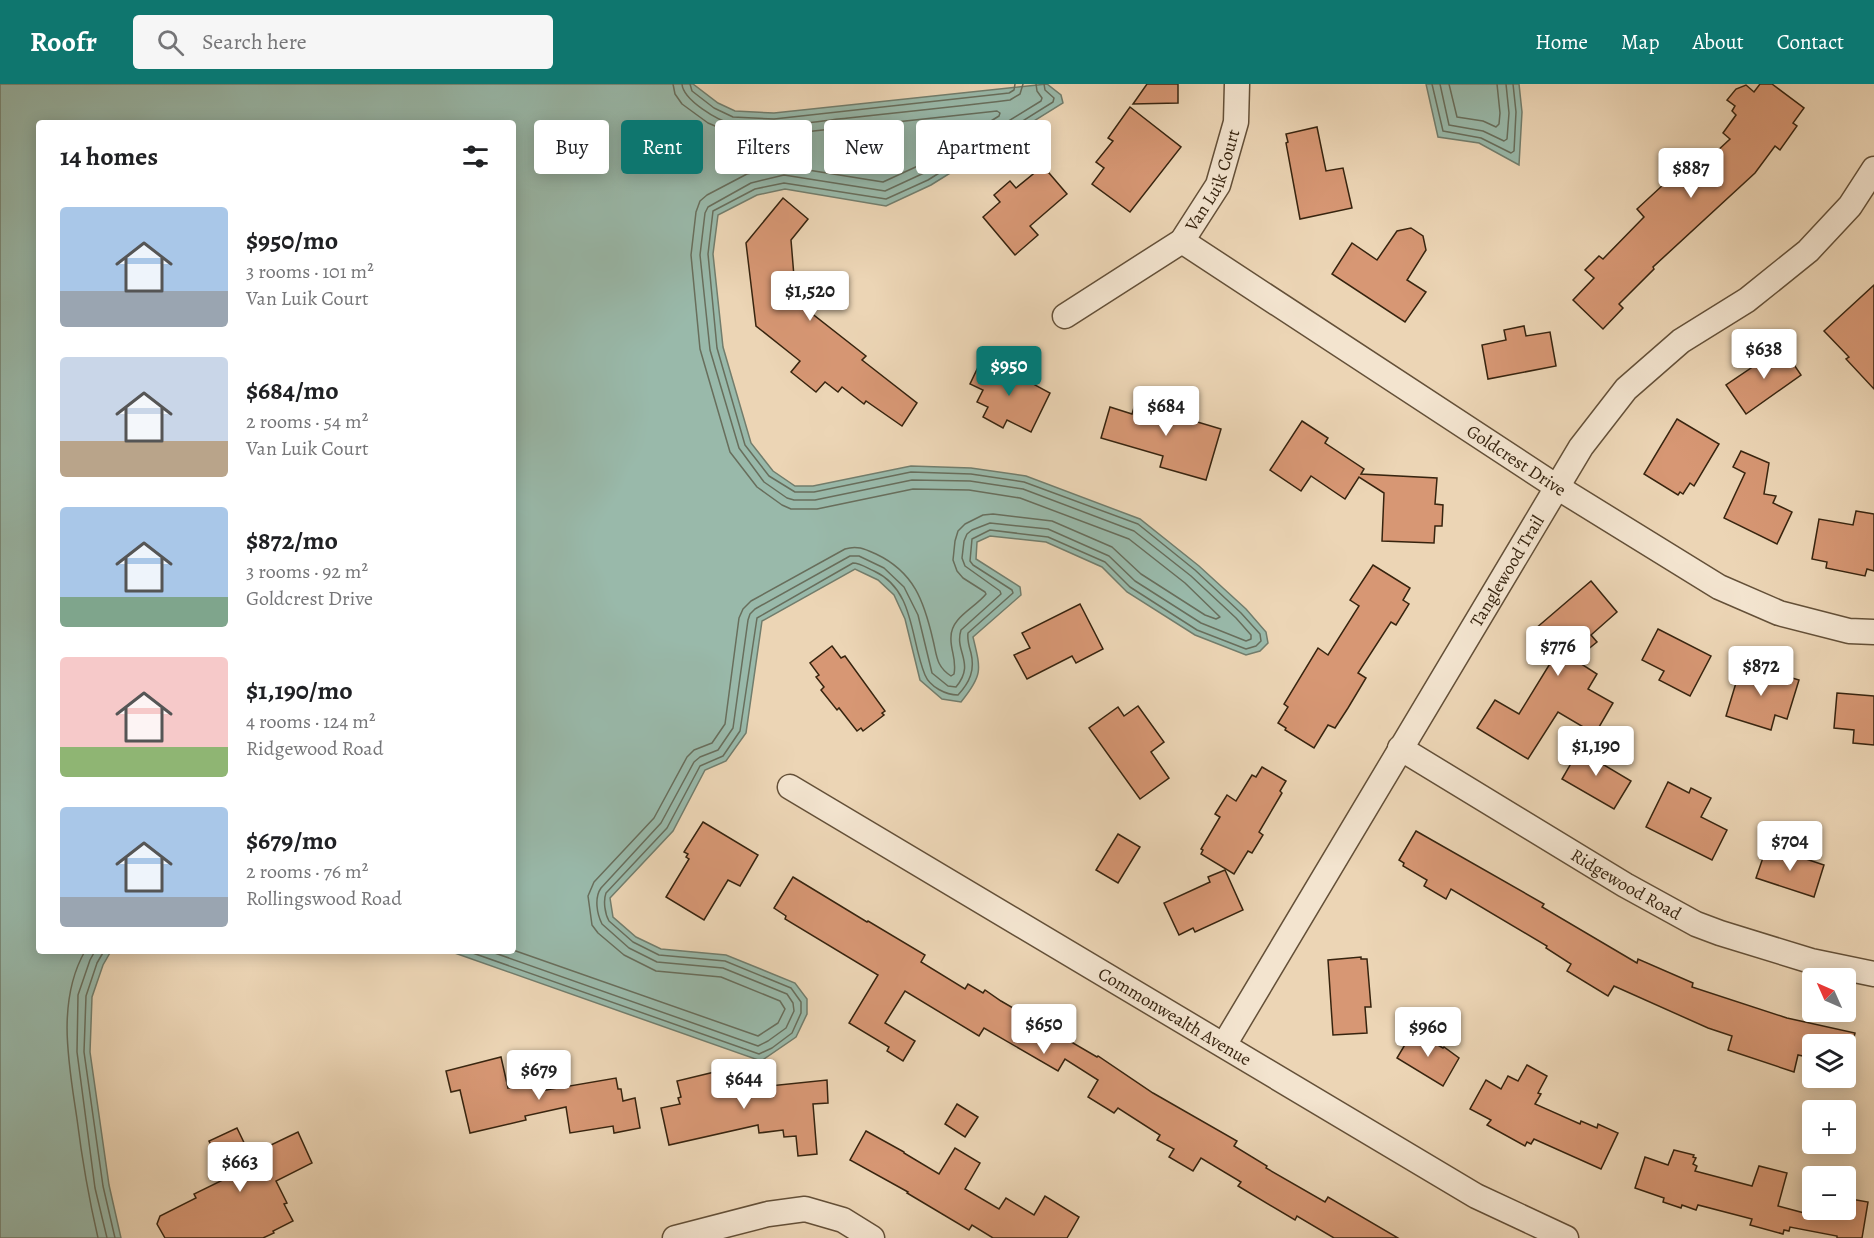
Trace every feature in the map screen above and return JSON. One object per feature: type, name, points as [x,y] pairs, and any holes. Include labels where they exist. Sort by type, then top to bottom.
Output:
[{"type":"street","name":"Van Luik Court","points":[[1065,316],[1182,241],[1218,186],[1236,122],[1237,84]]},
{"type":"street","name":"Tanglewood Trail","points":[[1224,1045],[1581,447],[1626,389],[1681,341],[1747,300],[1808,251],[1850,206],[1874,169]]},
{"type":"street","name":"Goldcrest Drive","points":[[1182,241],[1557,487],[1719,587],[1779,614],[1849,631],[1874,632]]},
{"type":"street","name":"Ridgewood Road","points":[[1400,748],[1625,885],[1696,924],[1811,961],[1874,974]]},
{"type":"street","name":"Commonwealth Avenue","points":[[790,787],[1476,1196],[1566,1238]]},
{"type":"street","points":[[675,1238],[768,1214],[805,1209],[843,1220],[872,1238]]},
{"type":"water","points":[[0,84],[693,84],[718,103],[735,111],[774,113],[1047,84],[1061,95],[1063,103],[1036,120],[916,120],[916,174],[949,174],[886,206],[785,189],[757,195],[718,215],[713,254],[723,347],[751,443],[773,471],[795,486],[813,486],[911,466],[971,468],[1026,476],[1140,519],[1199,566],[1246,609],[1266,632],[1268,643],[1260,651],[1246,655],[1195,635],[1127,592],[1102,567],[1046,542],[990,536],[977,542],[976,559],[1020,587],[1021,595],[973,637],[979,665],[977,678],[961,702],[942,699],[920,680],[905,619],[894,595],[878,580],[855,569],[762,621],[746,733],[726,761],[705,770],[673,831],[610,898],[613,917],[636,937],[661,949],[726,955],[795,983],[807,999],[807,1014],[796,1037],[761,1061],[458,954],[516,954],[516,120],[36,120],[36,954],[109,954],[92,997],[90,1052],[109,1185],[121,1238],[0,1238]]},
{"type":"water","points":[[1426,84],[1519,84],[1522,112],[1519,165],[1479,143],[1438,137]]},
{"type":"building","points":[[1147,84],[1178,84],[1178,103],[1133,104]]},
{"type":"building","points":[[1760,84],[1772,84],[1804,108],[1793,123],[1797,126],[1780,150],[1775,146],[1755,173],[1653,267],[1654,269],[1619,304],[1623,308],[1603,329],[1573,300],[1594,278],[1585,270],[1599,256],[1603,259],[1644,217],[1637,209],[1677,172],[1685,181],[1730,139],[1723,133],[1736,115],[1732,111],[1735,106],[1727,100],[1736,89],[1746,85],[1754,92]]},
{"type":"building","points":[[1130,107],[1181,147],[1130,212],[1092,184],[1104,168],[1096,162],[1113,141],[1108,138]]},
{"type":"building","points":[[1317,127],[1326,171],[1343,168],[1352,208],[1300,219],[1286,134]]},
{"type":"building","points":[[1033,174],[1050,174],[1067,194],[1030,226],[1038,235],[1015,255],[983,217],[1000,202],[994,195],[1010,181],[1016,188]]},
{"type":"building","points":[[783,198],[808,219],[791,240],[796,301],[866,356],[862,360],[917,403],[902,426],[866,401],[864,404],[842,387],[838,392],[825,382],[816,392],[791,372],[800,361],[756,326],[746,243]]},
{"type":"building","points":[[1411,228],[1423,236],[1426,250],[1407,280],[1426,292],[1405,322],[1332,274],[1352,243],[1377,260],[1397,231]]},
{"type":"building","points":[[1874,285],[1874,389],[1846,359],[1849,357],[1824,331]]},
{"type":"building","points":[[1524,326],[1526,336],[1550,332],[1556,366],[1488,379],[1482,345],[1506,340],[1504,330]]},
{"type":"building","points":[[1782,347],[1801,375],[1746,414],[1726,385]]},
{"type":"building","points":[[981,361],[994,367],[996,364],[1050,393],[1031,432],[1007,420],[1003,428],[983,417],[988,407],[977,402],[983,390],[970,384]]},
{"type":"building","points":[[1164,399],[1188,406],[1184,418],[1221,429],[1206,480],[1160,467],[1163,456],[1101,438],[1110,407],[1132,414],[1135,404],[1160,412]]},
{"type":"building","points":[[1677,419],[1719,444],[1694,486],[1690,483],[1683,494],[1680,492],[1678,495],[1644,474]]},
{"type":"building","points":[[1302,421],[1328,438],[1325,443],[1364,469],[1361,474],[1437,478],[1435,504],[1443,505],[1442,526],[1435,526],[1434,543],[1382,541],[1384,493],[1359,477],[1345,499],[1311,476],[1301,491],[1270,470]]},
{"type":"building","points":[[1741,451],[1769,463],[1764,494],[1776,496],[1773,503],[1792,512],[1777,544],[1724,518],[1745,473],[1733,467]]},
{"type":"building","points":[[1856,511],[1874,514],[1874,571],[1867,569],[1865,576],[1826,568],[1827,562],[1812,559],[1819,519],[1853,525]]},
{"type":"building","points":[[1373,565],[1410,588],[1403,600],[1409,604],[1396,625],[1391,622],[1358,673],[1366,678],[1335,728],[1328,725],[1314,748],[1278,723],[1288,707],[1284,704],[1318,648],[1328,655],[1359,606],[1350,600]]},
{"type":"building","points":[[1591,581],[1617,612],[1591,635],[1597,642],[1575,660],[1597,674],[1588,689],[1613,703],[1595,734],[1558,712],[1528,759],[1477,728],[1495,700],[1519,714],[1551,662],[1528,635]]},
{"type":"building","points":[[1080,604],[1103,649],[1076,663],[1072,656],[1027,679],[1014,655],[1030,648],[1022,633]]},
{"type":"building","points":[[1658,629],[1711,656],[1690,696],[1659,680],[1664,671],[1642,660]]},
{"type":"building","points":[[832,646],[841,658],[845,656],[885,711],[882,713],[884,715],[863,731],[861,728],[857,731],[821,690],[824,687],[816,677],[819,675],[810,663]]},
{"type":"building","points":[[1742,663],[1799,680],[1787,719],[1775,715],[1771,730],[1726,716]]},
{"type":"building","points":[[1837,693],[1874,696],[1874,745],[1853,743],[1854,730],[1834,728]]},
{"type":"building","points":[[1138,706],[1164,742],[1151,752],[1169,778],[1140,799],[1089,728],[1118,707],[1124,716]]},
{"type":"building","points":[[1584,741],[1605,753],[1599,762],[1631,781],[1614,809],[1562,779]]},
{"type":"building","points":[[1262,767],[1286,781],[1280,791],[1282,793],[1259,832],[1263,835],[1252,853],[1248,851],[1234,874],[1201,854],[1203,850],[1201,849],[1220,817],[1215,814],[1227,795],[1236,801],[1252,775],[1256,777]]},
{"type":"building","points":[[1668,782],[1689,793],[1691,788],[1711,798],[1701,817],[1727,830],[1712,860],[1646,827]]},
{"type":"building","points":[[703,822],[758,855],[740,886],[728,880],[704,920],[666,897],[689,859],[686,857],[688,854],[684,852]]},
{"type":"building","points":[[1416,831],[1544,904],[1542,907],[1637,963],[1638,959],[1693,983],[1692,987],[1787,1018],[1855,1034],[1802,1034],[1802,1056],[1798,1055],[1794,1072],[1728,1050],[1732,1036],[1708,1028],[1614,986],[1608,996],[1567,971],[1571,964],[1546,948],[1547,946],[1451,889],[1446,899],[1424,886],[1427,880],[1403,866],[1404,863],[1399,860]]},
{"type":"building","points":[[1118,834],[1140,847],[1118,883],[1096,870]]},
{"type":"building","points":[[1767,846],[1824,865],[1814,897],[1756,878]]},
{"type":"building","points":[[1225,870],[1243,910],[1195,932],[1193,928],[1179,935],[1164,903],[1210,882],[1208,877]]},
{"type":"building","points":[[793,877],[925,955],[921,962],[965,989],[968,984],[983,993],[985,990],[1098,1056],[1153,1093],[1237,1141],[1234,1146],[1267,1166],[1266,1168],[1325,1202],[1328,1197],[1398,1238],[1334,1238],[1297,1216],[1295,1220],[1238,1186],[1241,1182],[1201,1158],[1193,1171],[1169,1157],[1174,1149],[1157,1140],[1160,1135],[1118,1108],[1114,1113],[1088,1097],[1098,1080],[1065,1059],[1058,1071],[984,1028],[979,1036],[905,991],[885,1023],[915,1041],[903,1061],[887,1051],[889,1047],[849,1023],[878,975],[785,919],[786,916],[774,908]]},
{"type":"building","points":[[1361,957],[1361,959],[1367,959],[1371,1007],[1365,1007],[1367,1033],[1333,1035],[1328,960]]},
{"type":"building","points":[[1413,1031],[1444,1047],[1459,1058],[1443,1086],[1397,1058]]},
{"type":"building","points":[[501,1057],[508,1088],[533,1083],[535,1092],[616,1078],[623,1101],[635,1098],[640,1128],[614,1133],[613,1126],[570,1133],[566,1107],[525,1116],[526,1120],[470,1133],[460,1090],[451,1092],[446,1071]]},
{"type":"building","points":[[1527,1065],[1547,1076],[1535,1104],[1580,1124],[1581,1121],[1597,1128],[1598,1124],[1618,1133],[1601,1169],[1534,1139],[1531,1144],[1527,1142],[1525,1146],[1487,1125],[1491,1120],[1470,1109],[1486,1080],[1501,1089],[1508,1076],[1518,1081]]},
{"type":"building","points":[[727,1069],[731,1090],[827,1080],[828,1103],[813,1104],[817,1154],[798,1156],[796,1136],[784,1137],[783,1130],[759,1133],[758,1125],[669,1145],[661,1108],[680,1104],[678,1098],[681,1097],[677,1081]]},
{"type":"building","points":[[957,1104],[978,1117],[965,1137],[945,1124]]},
{"type":"building","points":[[237,1128],[250,1155],[298,1132],[312,1163],[276,1181],[293,1221],[263,1238],[165,1238],[157,1224],[160,1216],[196,1198],[194,1194],[227,1178],[209,1141]]},
{"type":"building","points":[[866,1131],[939,1174],[955,1148],[980,1163],[965,1189],[999,1209],[1006,1198],[1034,1215],[1045,1196],[1079,1217],[1067,1238],[993,1238],[972,1225],[969,1230],[908,1192],[850,1160]]},
{"type":"building","points":[[1674,1150],[1694,1155],[1693,1157],[1696,1158],[1693,1164],[1697,1166],[1695,1171],[1752,1186],[1759,1166],[1787,1173],[1778,1206],[1802,1212],[1802,1220],[1856,1220],[1856,1200],[1868,1202],[1862,1238],[1837,1238],[1837,1236],[1790,1227],[1789,1231],[1784,1230],[1783,1234],[1750,1225],[1752,1219],[1698,1205],[1696,1210],[1682,1205],[1681,1208],[1663,1202],[1664,1198],[1635,1188],[1645,1157],[1668,1165]]}]
